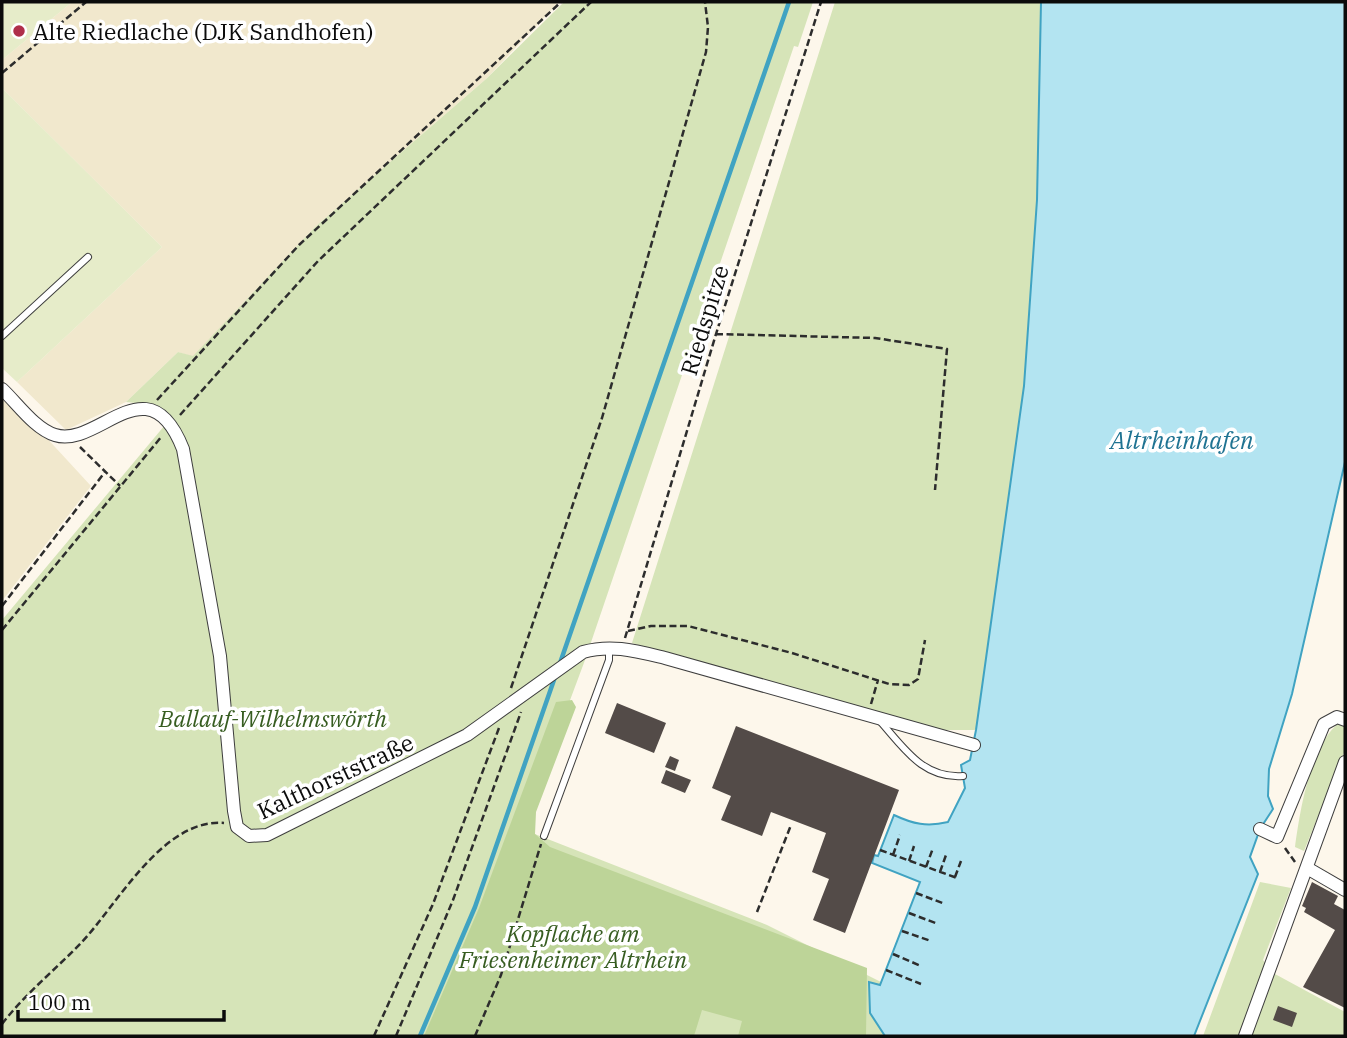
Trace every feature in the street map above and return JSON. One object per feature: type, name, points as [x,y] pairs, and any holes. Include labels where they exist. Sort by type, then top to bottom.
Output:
[{"type":"street","points":[[2,389],[46,431],[69,437],[129,411],[148,410]]},
{"type":"street","name":"Kalthorststraße","points":[[148,410],[171,425],[183,449],[220,656],[237,827],[249,836],[267,835],[467,735],[583,652],[615,647],[974,745]]},
{"type":"street","points":[[1260,829],[1277,836],[1324,724],[1337,717],[1345,720]]},
{"type":"street","points":[[1245,1036],[1345,762]]},
{"type":"street","points":[[1307,868],[1345,890]]},
{"type":"lane","points":[[2,336],[89,257]]},
{"type":"lane","points":[[544,836],[615,647]]},
{"type":"lane","points":[[873,719],[919,765],[944,777],[963,776]]},
{"type":"path","points":[[2,73],[86,2]]},
{"type":"path","points":[[148,410],[299,245],[561,2]]},
{"type":"path","points":[[181,414],[318,261],[591,2]]},
{"type":"path","points":[[374,1036],[433,904],[491,753],[603,418],[706,51],[708,27],[705,2]]},
{"type":"path","name":"Riedspitze","points":[[615,647],[628,631],[716,334],[821,2]]},
{"type":"path","points":[[716,334],[875,338],[947,349],[935,490]]},
{"type":"path","points":[[69,437],[120,486]]},
{"type":"path","points":[[2,631],[159,439]]},
{"type":"path","points":[[2,606],[105,472]]},
{"type":"path","points":[[628,631],[651,625],[688,626],[792,653],[878,680],[909,685],[918,679],[925,640]]},
{"type":"path","points":[[873,719],[878,680]]},
{"type":"path","points":[[396,1036],[453,900],[523,712]]},
{"type":"path","points":[[2,1024],[83,942],[160,850],[185,832],[203,824],[222,822],[237,827]]},
{"type":"path","points":[[757,912],[791,825]]},
{"type":"path","points":[[893,855],[900,835]]},
{"type":"path","points":[[475,1036],[501,975],[544,836]]},
{"type":"path","points":[[1277,836],[1293,861]]},
{"type":"path","points":[[909,861],[914,846]]},
{"type":"path","points":[[926,867],[933,848]]},
{"type":"path","points":[[880,850],[956,878],[961,861]]},
{"type":"path","points":[[940,872],[946,855]]},
{"type":"path","points":[[916,893],[945,904]]},
{"type":"path","points":[[909,913],[938,924]]},
{"type":"path","points":[[902,931],[931,941]]},
{"type":"path","points":[[893,954],[921,965]]},
{"type":"path","points":[[886,970],[921,984]]},
{"type":"shaded area","points":[[72,2],[559,2],[486,79],[315,227],[193,357],[178,352],[126,402],[66,430],[17,382],[162,247],[2,88],[2,60]]},
{"type":"shaded area","points":[[2,397],[44,435],[91,486],[2,601]]},
{"type":"green space","name":"Alte Riedlache (DJK Sandhofen)","points":[[2,2],[72,2],[2,60]]},
{"type":"green space","name":"Ballauf-Wilhelmswörth","points":[[564,2],[813,2],[798,47],[794,46],[585,660],[522,829],[767,925],[897,990],[896,1036],[2,1036],[2,620],[170,419],[147,404],[126,402],[178,352],[193,356],[315,227],[486,79]]},
{"type":"green space","points":[[835,2],[1041,2],[1037,200],[1024,386],[976,730],[931,730],[632,643]]},
{"type":"green space","points":[[2,88],[162,247],[17,382],[2,368]]},
{"type":"green space","name":"Kopflache am Friesenheimer Altrhein","points":[[572,700],[576,707],[536,812],[535,834],[550,847],[867,968],[866,1036],[738,1036],[742,1021],[702,1010],[694,1036],[424,1036],[479,908],[556,702]]},
{"type":"green space","points":[[1340,722],[1345,724],[1345,750],[1304,851],[1295,847],[1308,780],[1321,746]]},
{"type":"green space","points":[[1260,882],[1291,888],[1263,960],[1275,974],[1345,1012],[1345,1036],[1203,1036]]},
{"type":"water","name":"Altrheinhafen","points":[[1041,2],[1345,2],[1345,462],[1292,694],[1269,769],[1268,796],[1273,809],[1260,829],[1250,857],[1258,874],[1194,1036],[885,1036],[870,1013],[869,982],[880,985],[920,882],[872,863],[874,855],[878,856],[894,815],[920,824],[948,822],[965,788],[961,765],[970,760],[976,730],[1024,386],[1037,200]]},
{"type":"building","points":[[617,703],[666,723],[654,753],[605,733]]},
{"type":"building","points":[[736,726],[899,790],[845,933],[813,920],[829,879],[812,872],[826,833],[771,812],[762,836],[721,820],[731,796],[712,788]]},
{"type":"building","points":[[670,756],[679,760],[675,771],[665,767]]},
{"type":"building","points":[[666,770],[691,780],[685,793],[661,783]]},
{"type":"building","points":[[1312,882],[1338,896],[1334,904],[1345,910],[1345,1008],[1303,987],[1335,930],[1304,912],[1306,908],[1302,906]]},
{"type":"building","points":[[1278,1006],[1297,1013],[1292,1027],[1273,1020]]},
{"type":"waterway","points":[[559,666],[789,2]]},
{"type":"waterway","points":[[420,1036],[475,907],[555,677]]},
{"type":"place","name":"Alte Riedlache (DJK Sandhofen)","points":[[19,31]]}]
